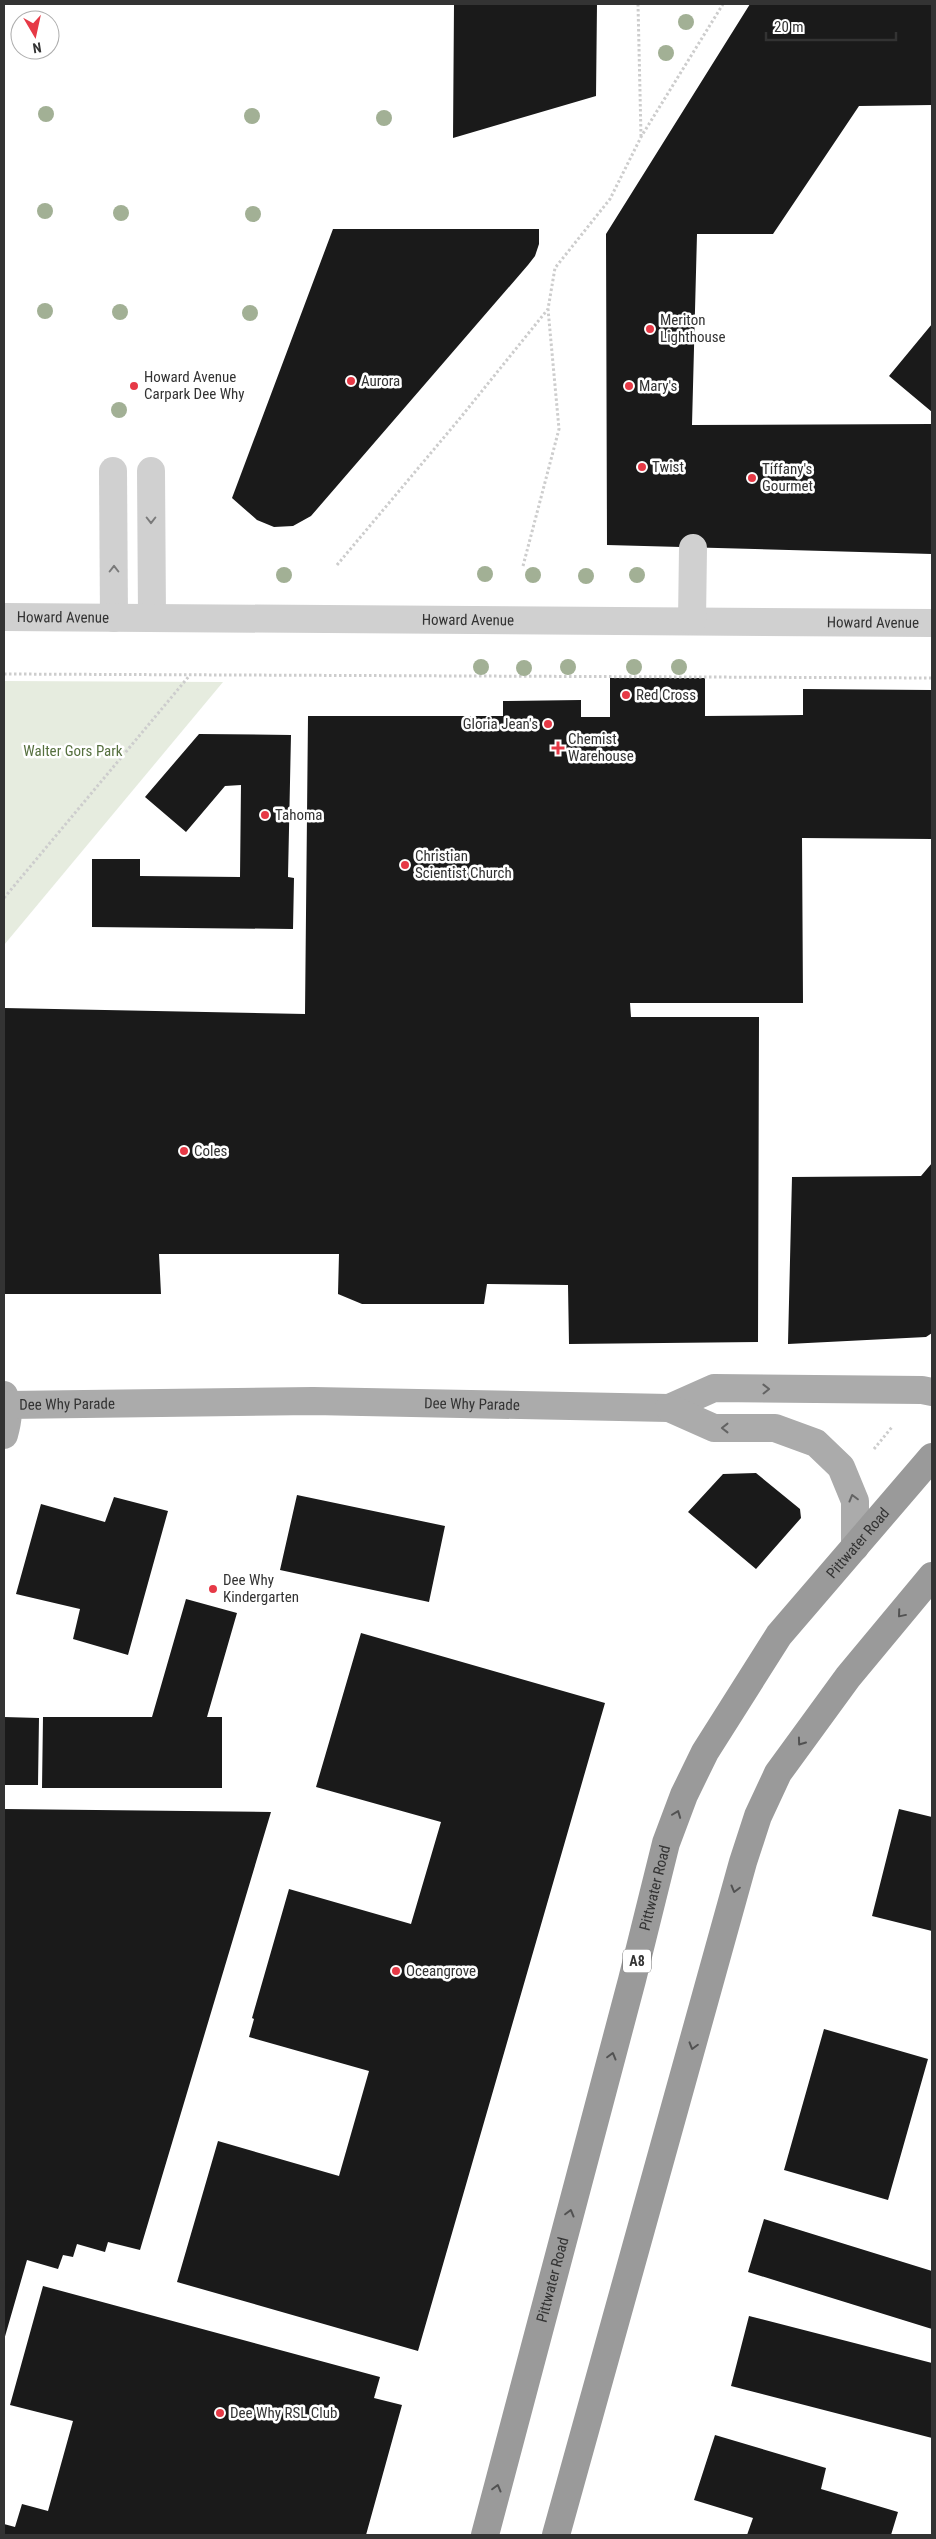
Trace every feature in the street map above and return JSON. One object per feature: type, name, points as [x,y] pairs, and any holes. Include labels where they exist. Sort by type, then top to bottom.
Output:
[{"type":"highway","name":"Pittwater Road","points":[[485,2535],[632,1980],[666,1843],[684,1796],[705,1752],[779,1635],[932,1457]]},
{"type":"highway","points":[[556,2535],[743,1862],[758,1816],[778,1773],[836,1693],[932,1576]]},
{"type":"main road","name":"Dee Why Parade","points":[[6,1400],[313,1401],[669,1408],[714,1388],[922,1390],[932,1392]]},
{"type":"main road","points":[[4,1435],[8,1420],[6,1400]]},
{"type":"main road","points":[[669,1408],[714,1428],[775,1428],[816,1443],[841,1467],[855,1501],[855,1547]]},
{"type":"street","points":[[113,471],[114,618]]},
{"type":"street","points":[[151,471],[152,617]]},
{"type":"street","points":[[692,621],[693,548]]},
{"type":"street","name":"Howard Avenue","points":[[4,617],[932,623]]},
{"type":"path","points":[[638,4],[641,138]]},
{"type":"path","points":[[523,566],[560,429],[548,309],[555,268],[610,199],[641,138],[723,4]]},
{"type":"path","points":[[337,565],[461,417],[548,309]]},
{"type":"path","points":[[4,674],[932,678]]},
{"type":"path","points":[[4,898],[190,675]]},
{"type":"path","points":[[868,1456],[895,1423]]},
{"type":"green space","name":"Walter Gors Park","points":[[4,681],[223,682],[4,945]]},
{"type":"building","points":[[454,4],[597,4],[596,96],[453,138]]},
{"type":"building","points":[[750,4],[932,4],[932,105],[859,106],[773,234],[697,234],[692,425],[932,424],[932,554],[607,545],[606,234]]},
{"type":"building","name":"Aurora","points":[[333,229],[539,229],[539,244],[535,256],[528,265],[311,516],[293,526],[274,527],[257,520],[232,498]]},
{"type":"building","points":[[932,324],[932,412],[889,376]]},
{"type":"building","points":[[610,678],[705,678],[705,716],[803,715],[803,689],[932,690],[932,839],[802,838],[803,1003],[630,1003],[631,1017],[759,1017],[758,1342],[569,1344],[568,1285],[487,1284],[484,1304],[362,1304],[338,1294],[339,1254],[159,1254],[161,1294],[4,1294],[4,1008],[305,1014],[308,716],[503,716],[503,701],[581,700],[581,717],[610,717]]},
{"type":"building","name":"Tahoma","points":[[199,734],[291,735],[288,877],[294,878],[293,929],[92,927],[92,859],[140,859],[140,876],[240,877],[241,785],[225,786],[186,832],[145,797]]},
{"type":"building","points":[[932,1163],[932,1333],[926,1337],[788,1344],[792,1177],[921,1176]]},
{"type":"building","points":[[756,1473],[800,1509],[801,1518],[756,1569],[688,1512],[723,1474]]},
{"type":"building","points":[[297,1495],[445,1526],[429,1602],[280,1570]]},
{"type":"building","points":[[114,1497],[168,1511],[128,1655],[73,1639],[80,1609],[16,1594],[41,1504],[105,1522]]},
{"type":"building","points":[[186,1599],[237,1613],[207,1717],[222,1717],[222,1788],[42,1788],[43,1717],[152,1717]]},
{"type":"building","name":"Oceangrove","points":[[361,1633],[605,1703],[418,2351],[177,2282],[218,2141],[339,2176],[369,2071],[249,2037],[254,2019],[252,2018],[289,1889],[411,1924],[441,1822],[316,1787]]},
{"type":"building","points":[[4,1717],[39,1718],[38,1785],[4,1785]]},
{"type":"building","points":[[4,1809],[271,1812],[140,2250],[108,2242],[105,2252],[77,2244],[73,2257],[63,2255],[58,2269],[27,2260],[4,2340]]},
{"type":"building","points":[[899,1809],[932,1817],[932,1931],[872,1916]]},
{"type":"building","points":[[824,2029],[928,2059],[888,2200],[784,2170]]},
{"type":"building","points":[[764,2219],[932,2271],[932,2329],[748,2272]]},
{"type":"building","name":"Dee Why RSL Club","points":[[43,2286],[380,2377],[374,2398],[402,2405],[366,2535],[4,2535],[4,2524],[15,2527],[22,2504],[48,2511],[73,2421],[10,2405]]},
{"type":"building","points":[[749,2316],[932,2363],[932,2438],[731,2386]]},
{"type":"building","points":[[715,2435],[826,2468],[821,2489],[898,2512],[891,2535],[747,2535],[753,2518],[694,2500]]},
{"type":"place","name":"Meriton Lighthouse","points":[[650,329]]},
{"type":"place","name":"Aurora","points":[[351,381]]},
{"type":"place","name":"Howard Avenue Carpark Dee Why","points":[[134,386]]},
{"type":"place","name":"Mary's","points":[[629,386]]},
{"type":"place","name":"Twist","points":[[642,467]]},
{"type":"place","name":"Tiffany's Gourmet","points":[[752,478]]},
{"type":"place","name":"Red Cross","points":[[626,695]]},
{"type":"place","name":"Gloria Jean's","points":[[548,724]]},
{"type":"place","name":"Chemist Warehouse","points":[[558,748]]},
{"type":"place","name":"Tahoma","points":[[265,815]]},
{"type":"place","name":"Christian Scientist Church","points":[[405,865]]},
{"type":"place","name":"Coles","points":[[184,1151]]},
{"type":"place","name":"Dee Why Kindergarten","points":[[213,1589]]},
{"type":"place","name":"Oceangrove","points":[[396,1971]]},
{"type":"place","name":"Dee Why RSL Club","points":[[220,2413]]}]
